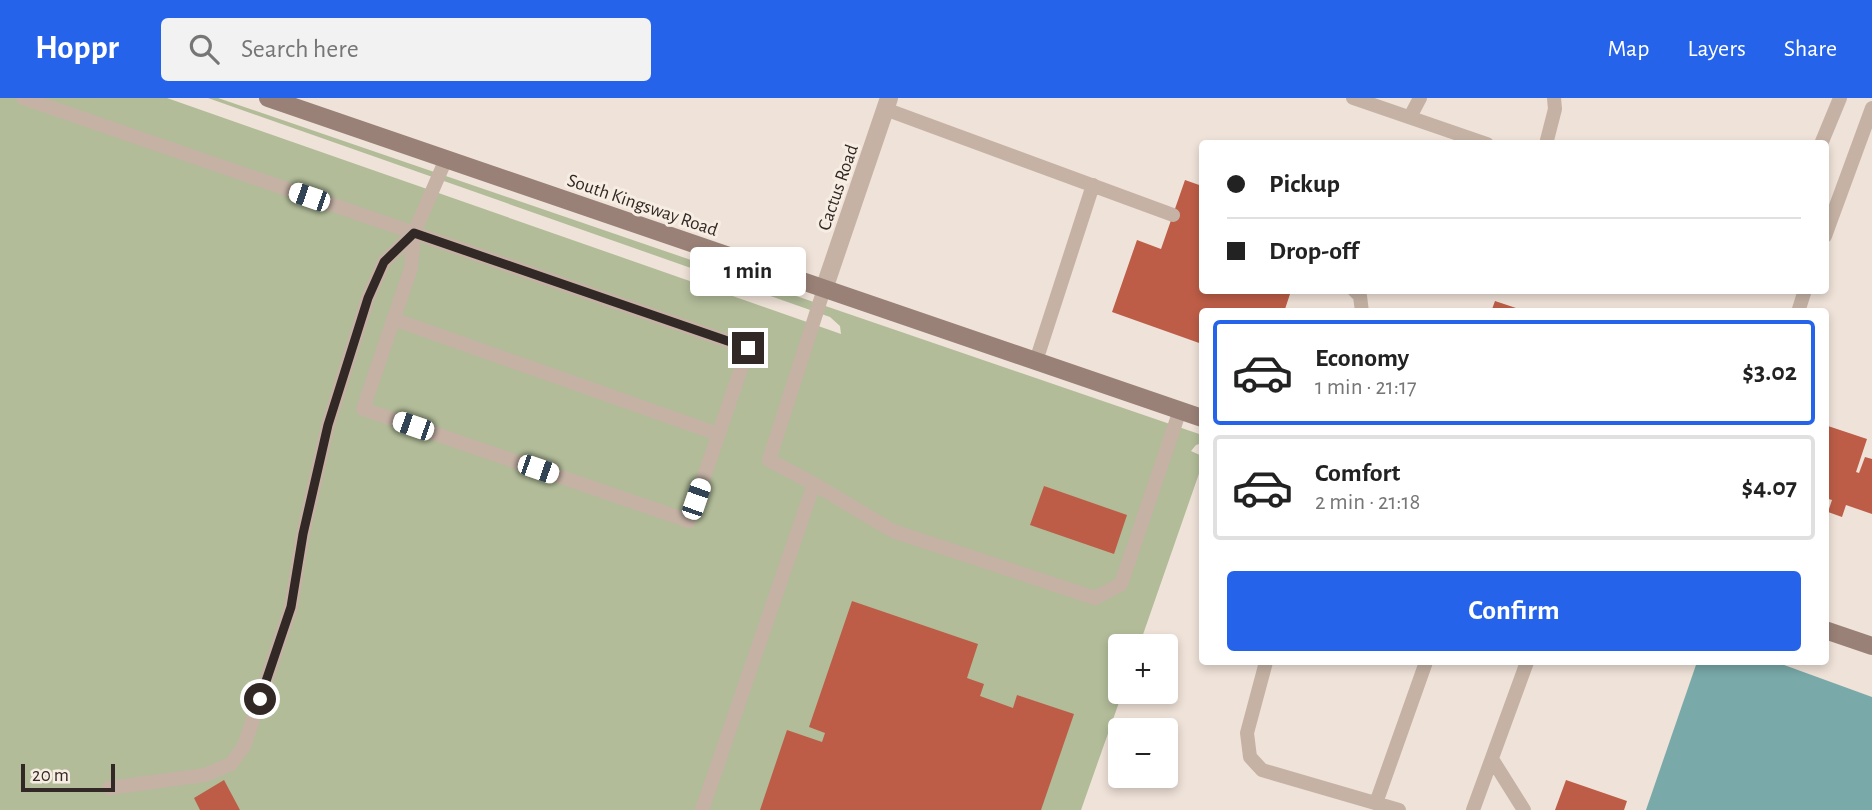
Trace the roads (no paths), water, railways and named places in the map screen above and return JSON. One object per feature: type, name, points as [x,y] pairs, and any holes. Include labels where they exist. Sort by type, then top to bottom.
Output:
[{"type":"street","name":"South Kingsway Road","points":[[268,98],[1199,417]]},
{"type":"street","name":"Cactus Road","points":[[824,289],[887,104]]},
{"type":"street","points":[[1829,631],[1872,646]]},
{"type":"lane","points":[[23,98],[414,233],[748,348],[689,521],[363,409],[411,268],[414,233],[446,159]]},
{"type":"lane","points":[[1353,98],[1476,140]]},
{"type":"lane","points":[[1410,117],[1420,98]]},
{"type":"lane","points":[[1547,140],[1555,109],[1554,98]]},
{"type":"lane","points":[[1823,140],[1840,98]]},
{"type":"lane","points":[[887,104],[1173,215]]},
{"type":"lane","points":[[1829,225],[1872,108]]},
{"type":"lane","points":[[1035,361],[1093,185]]},
{"type":"lane","points":[[109,788],[205,775],[230,764],[244,746],[291,607],[303,534],[328,425],[368,298],[384,262],[414,233]]},
{"type":"lane","points":[[824,289],[769,460],[893,531],[1095,598],[1121,583],[1180,410]]},
{"type":"lane","points":[[393,319],[718,434]]},
{"type":"lane","points":[[702,810],[814,484]]},
{"type":"lane","points":[[1265,665],[1247,733],[1250,757],[1262,770],[1399,810]]},
{"type":"lane","points":[[1376,803],[1425,665]]},
{"type":"lane","points":[[1473,810],[1526,665]]},
{"type":"lane","points":[[1492,759],[1524,810]]},
{"type":"water","points":[[1696,665],[1784,665],[1872,697],[1872,810],[1646,810]]}]
